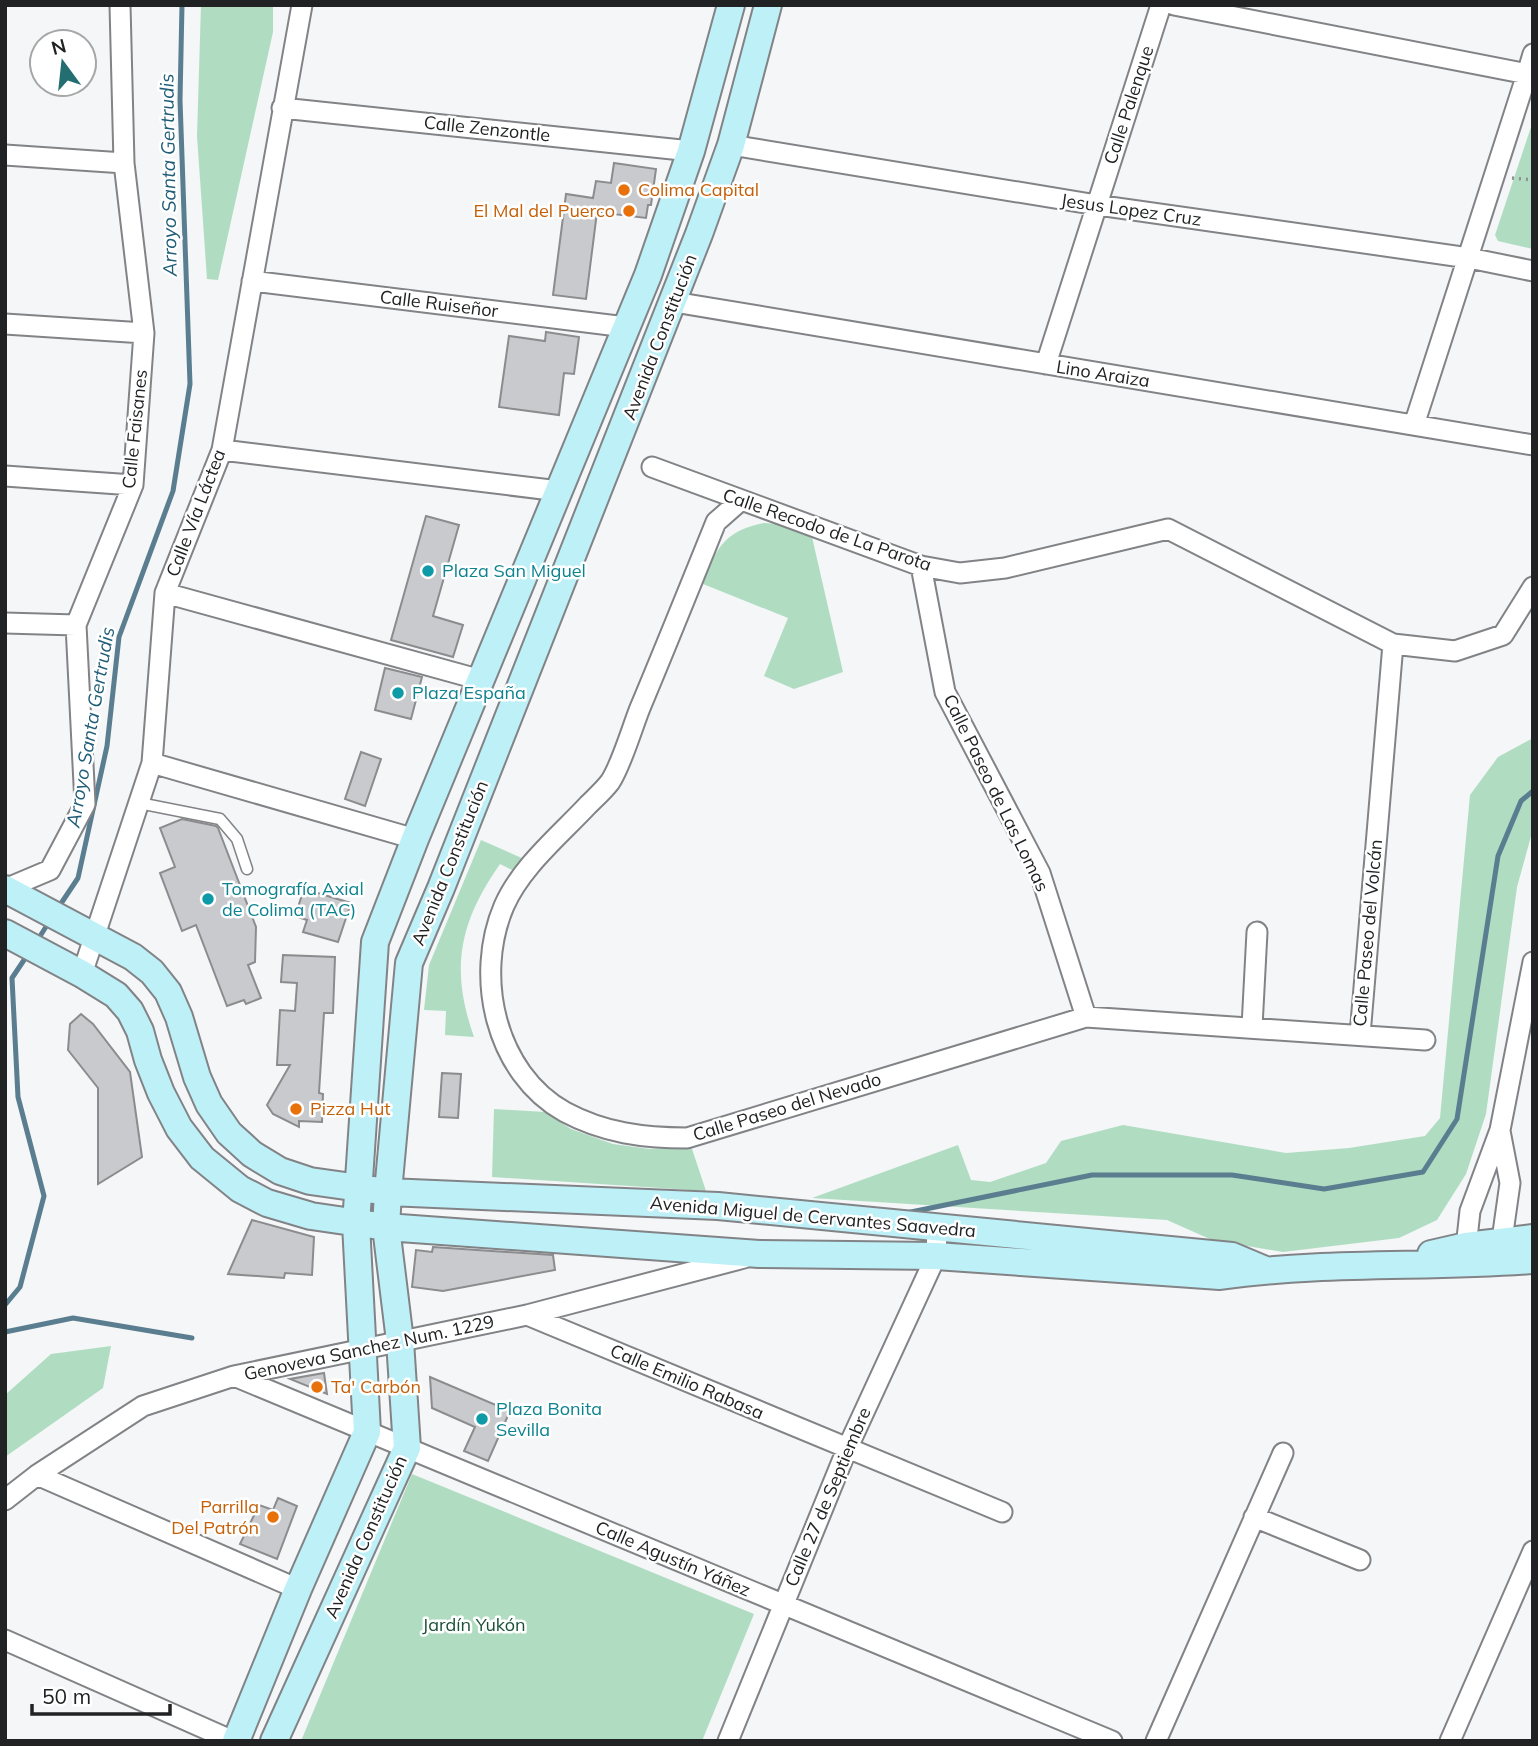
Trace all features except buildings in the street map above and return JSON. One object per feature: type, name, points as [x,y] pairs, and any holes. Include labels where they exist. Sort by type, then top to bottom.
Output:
[{"type":"street","name":"Calle Faisanes","points":[[5,889],[50,870],[85,804],[76,625],[133,485],[144,333],[124,163],[120,5]]},
{"type":"street","name":"Calle Vía Láctea","points":[[82,974],[152,763],[165,593],[222,450],[302,5]]},
{"type":"street","name":"Avenida Constitución","points":[[235,1741],[367,1432],[356,1224],[375,942],[648,275],[691,151],[731,5]]},
{"type":"street","name":"Avenida Constitución","points":[[274,1741],[407,1448],[400,1341],[386,1227],[409,963],[674,302],[731,145],[768,5]]},
{"type":"street","name":"Calle Palenque","points":[[1046,364],[1161,5]]},
{"type":"street","points":[[1174,5],[1527,74]]},
{"type":"street","points":[[1414,425],[1533,54]]},
{"type":"street","name":"Calle Zenzontle","points":[[282,108],[691,151]]},
{"type":"street","name":"Jesus Lopez Cruz","points":[[731,145],[1097,205],[1469,258],[1533,271]]},
{"type":"street","points":[[5,155],[124,163]]},
{"type":"street","name":"Calle Ruiseñor","points":[[252,281],[626,327]]},
{"type":"street","name":"Lino Araiza","points":[[674,302],[1533,445]]},
{"type":"street","points":[[5,324],[144,333]]},
{"type":"street","points":[[222,450],[559,491]]},
{"type":"street","name":"Calle Recodo de La Parota","points":[[652,467],[921,566],[960,573],[1005,568],[1168,529],[1393,644]]},
{"type":"street","points":[[5,476],[133,485]]},
{"type":"street","name":"Calle Paseo del Nevado","points":[[741,500],[716,522],[611,781],[519,879],[504,907],[491,960],[491,988],[501,1034],[520,1071],[537,1092],[564,1111],[590,1123],[623,1134],[687,1138],[1086,1017]]},
{"type":"street","name":"Calle Paseo de Las Lomas","points":[[921,566],[945,692],[1040,873],[1086,1017]]},
{"type":"street","points":[[1393,644],[1455,651],[1503,635],[1533,587]]},
{"type":"street","points":[[165,593],[481,681]]},
{"type":"street","points":[[5,622],[76,625]]},
{"type":"street","name":"Calle Paseo del Volcán","points":[[1086,1017],[1360,1035],[1393,644]]},
{"type":"street","points":[[152,763],[415,839]]},
{"type":"street","points":[[402,874],[441,888]]},
{"type":"street","name":"Avenida Miguel de Cervantes Saavedra","points":[[5,889],[133,957],[152,972],[169,992],[197,1077],[209,1104],[229,1133],[252,1154],[281,1171],[310,1181],[388,1192],[685,1203],[1232,1256],[1265,1270]]},
{"type":"street","points":[[1252,1027],[1258,932]]},
{"type":"street","name":"Avenida Miguel de Cervantes Saavedra","points":[[10,936],[116,995],[130,1011],[140,1031],[161,1093],[179,1128],[202,1158],[240,1189],[267,1203],[311,1216],[386,1227],[759,1254],[936,1256],[1220,1276],[1265,1270],[1383,1265],[1500,1253],[1533,1260]]},
{"type":"street","points":[[1465,1255],[1470,1211],[1500,1130],[1532,970]]},
{"type":"street","points":[[1360,1035],[1425,1040]]},
{"type":"street","points":[[1500,1130],[1510,1183],[1500,1253]]},
{"type":"street","points":[[680,1248],[685,1203]]},
{"type":"street","points":[[936,1256],[937,1229]]},
{"type":"street","name":"Avenida Miguel de Cervantes Saavedra","points":[[1500,1253],[1533,1238]]},
{"type":"street","name":"Genoveva Sanchez Num. 1229","points":[[5,1500],[37,1475],[143,1406],[234,1376],[527,1315],[759,1254]]},
{"type":"street","name":"Calle 27 de Septiembre","points":[[728,1741],[847,1449],[936,1256]]},
{"type":"street","name":"Calle Emilio Rabasa","points":[[527,1315],[1002,1512]]},
{"type":"street","name":"Calle Agustín Yáñez","points":[[234,1376],[1112,1741]]},
{"type":"street","points":[[1156,1741],[1283,1453]]},
{"type":"street","points":[[37,1475],[298,1589]]},
{"type":"street","points":[[1254,1517],[1360,1560]]},
{"type":"street","points":[[1450,1741],[1533,1552]]},
{"type":"street","points":[[5,1640],[235,1741]]},
{"type":"lane","points":[[139,803],[220,819],[237,839],[247,869]]},
{"type":"path","points":[[1507,177],[1533,180]]},
{"type":"green space","points":[[201,5],[273,5],[273,32],[218,280],[207,279],[197,136]]},
{"type":"green space","points":[[1533,121],[1533,249],[1498,241],[1495,235]]},
{"type":"green space","points":[[764,523],[781,524],[812,537],[843,672],[794,689],[764,676],[788,618],[703,584],[712,560],[731,536],[740,530]]},
{"type":"green space","points":[[1533,738],[1533,829],[1517,887],[1486,1114],[1466,1174],[1437,1220],[1399,1238],[1283,1252],[1212,1240],[1167,1220],[812,1198],[958,1145],[971,1180],[990,1182],[1046,1163],[1061,1141],[1123,1125],[1286,1153],[1349,1148],[1425,1136],[1440,1118],[1470,795],[1498,757]]},
{"type":"green space","points":[[481,840],[524,859],[514,871],[500,864],[475,906],[467,927],[461,968],[462,990],[474,1037],[445,1035],[446,1011],[424,1010],[429,965]]},
{"type":"green space","points":[[494,1109],[545,1112],[571,1129],[613,1144],[650,1149],[691,1146],[706,1191],[492,1177]]},
{"type":"green space","points":[[111,1346],[103,1388],[5,1457],[5,1395],[51,1354]]},
{"type":"green space","name":"Jardín Yukón","points":[[412,1474],[754,1614],[702,1741],[301,1741]]},
{"type":"waterway","name":"Arroyo Santa Gertrudis","points":[[58,908],[78,878],[107,746],[119,637],[173,491],[190,384],[180,100],[182,5]]},
{"type":"waterway","points":[[906,1213],[1092,1175],[1232,1175],[1324,1189],[1423,1172],[1457,1119],[1498,856],[1521,801],[1533,791]]},
{"type":"waterway","name":"Arroyo Santa Gertrudis","points":[[37,941],[49,922]]},
{"type":"waterway","name":"Arroyo Santa Gertrudis","points":[[5,1305],[20,1287],[44,1196],[18,1097],[12,978],[28,954]]},
{"type":"waterway","points":[[5,1332],[73,1318],[192,1338]]},
{"type":"place","name":"Colima Capital","points":[[624,190]]},
{"type":"place","name":"El Mal del Puerco","points":[[629,211]]},
{"type":"place","name":"Plaza San Miguel","points":[[428,571]]},
{"type":"place","name":"Plaza España","points":[[398,693]]},
{"type":"place","name":"Tomografía Axial de Colima (TAC)","points":[[208,899]]},
{"type":"place","name":"Pizza Hut","points":[[296,1109]]},
{"type":"place","name":"Ta' Carbón","points":[[317,1387]]},
{"type":"place","name":"Plaza Bonita Sevilla","points":[[482,1419]]},
{"type":"place","name":"Parrilla Del Patrón","points":[[273,1517]]}]
